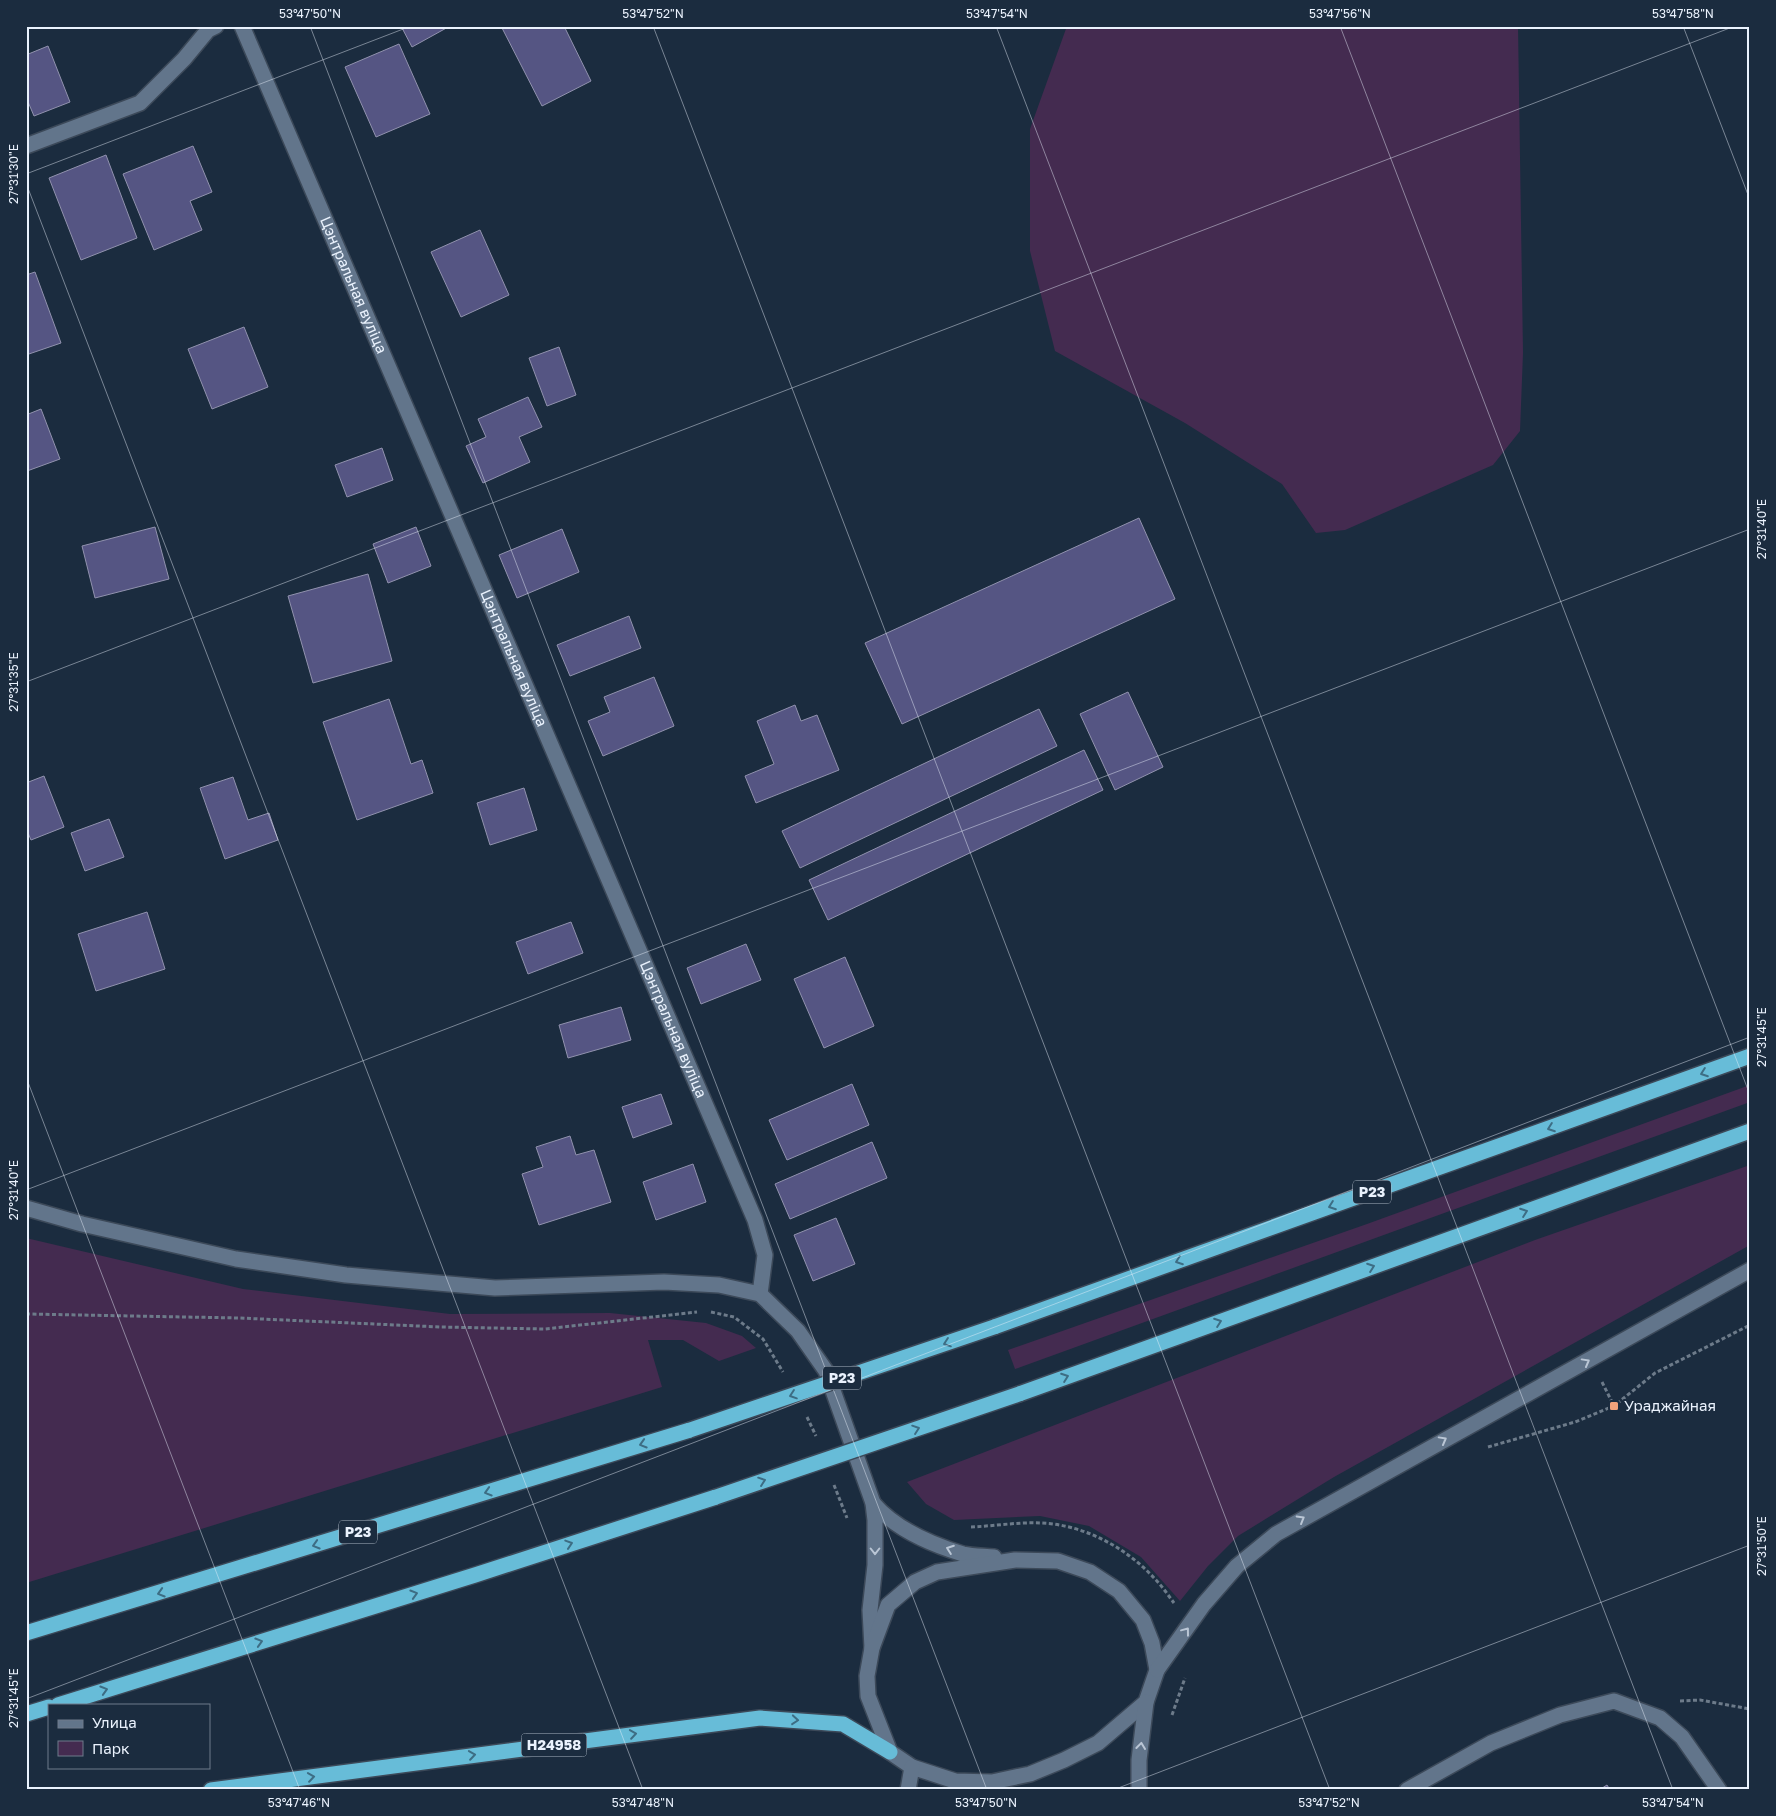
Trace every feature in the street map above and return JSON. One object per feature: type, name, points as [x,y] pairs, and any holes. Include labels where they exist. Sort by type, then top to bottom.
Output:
[{"type":"highway","name":"Р23","points":[[26,1633],[690,1430],[994,1327],[1750,1056]]},
{"type":"highway","points":[[61,1704],[475,1575],[716,1497],[1019,1394],[1750,1131]]},
{"type":"highway","points":[[26,1714],[48,1708]]},
{"type":"highway","name":"Н24958","points":[[211,1790],[760,1718],[843,1724],[890,1752]]},
{"type":"street","points":[[26,146],[140,103],[184,59],[208,30],[216,26]]},
{"type":"street","name":"Цэнтральная вуліца","points":[[242,26],[755,1220],[765,1255],[760,1294]]},
{"type":"street","points":[[26,1208],[82,1224],[236,1259],[346,1275],[495,1288],[664,1282],[719,1285],[760,1294],[798,1331],[826,1371],[873,1503],[876,1565],[870,1610],[872,1648]]},
{"type":"street","points":[[1139,1790],[1139,1760],[1146,1702],[1157,1670],[1204,1604],[1237,1566],[1276,1534],[1750,1270]]},
{"type":"street","points":[[873,1503],[884,1516],[918,1536],[964,1554],[1016,1560],[1058,1561],[1090,1572],[1119,1591],[1143,1620],[1152,1643],[1157,1670]]},
{"type":"street","points":[[890,1752],[868,1696],[867,1676],[872,1648],[888,1605],[915,1582],[937,1572],[1016,1560]]},
{"type":"street","points":[[1407,1790],[1491,1743],[1560,1715],[1614,1701],[1660,1718],[1682,1737],[1719,1790]]},
{"type":"street","name":"Н24958","points":[[890,1752],[912,1767],[955,1781],[992,1782],[1030,1774],[1098,1743],[1146,1702]]},
{"type":"street","points":[[908,1790],[912,1767]]},
{"type":"street","name":"Н24958","points":[[992,1782],[1016,1790]]},
{"type":"path","points":[[26,1314],[239,1318],[441,1327],[545,1328],[704,1311],[734,1317],[763,1339],[787,1378]]},
{"type":"path","points":[[1486,1448],[1575,1422],[1614,1406],[1654,1373],[1750,1325]]},
{"type":"path","points":[[804,1412],[816,1437]]},
{"type":"path","points":[[832,1482],[848,1520]]},
{"type":"path","points":[[1169,1723],[1185,1678]]},
{"type":"green space","points":[[1067,26],[1518,26],[1523,353],[1520,431],[1493,465],[1345,530],[1316,533],[1282,484],[1185,423],[1055,351],[1030,251],[1030,129]]},
{"type":"green space","points":[[1750,1085],[1750,1102],[1015,1369],[1008,1350],[1367,1224]]},
{"type":"green space","points":[[1750,1165],[1750,1245],[1334,1477],[1238,1536],[1208,1566],[1180,1601],[1141,1557],[1089,1526],[1040,1516],[954,1520],[926,1504],[907,1482],[1535,1240]]},
{"type":"green space","points":[[26,1238],[243,1289],[450,1314],[610,1313],[706,1323],[742,1336],[756,1348],[719,1361],[683,1340],[648,1340],[662,1387],[26,1583]]},
{"type":"building","points":[[401,26],[450,26],[412,47]]},
{"type":"building","points":[[501,26],[564,26],[591,81],[542,106]]},
{"type":"building","points":[[399,44],[430,114],[376,137],[345,67]]},
{"type":"building","points":[[48,46],[70,102],[34,116],[26,97],[26,55]]},
{"type":"building","points":[[193,146],[212,192],[190,201],[202,230],[154,250],[123,174]]},
{"type":"building","points":[[106,155],[137,238],[81,260],[49,178]]},
{"type":"building","points":[[480,230],[509,295],[461,317],[431,252]]},
{"type":"building","points":[[35,272],[61,343],[26,355],[26,275]]},
{"type":"building","points":[[244,327],[268,387],[212,409],[188,349]]},
{"type":"building","points":[[559,347],[576,395],[547,406],[529,358]]},
{"type":"building","points":[[528,397],[542,427],[519,437],[530,462],[483,483],[466,446],[486,437],[478,419]]},
{"type":"building","points":[[41,409],[60,459],[27,471],[26,415]]},
{"type":"building","points":[[382,448],[393,480],[347,497],[335,465]]},
{"type":"building","points":[[1139,518],[1175,599],[902,724],[865,643]]},
{"type":"building","points":[[155,527],[169,579],[95,598],[82,546]]},
{"type":"building","points":[[416,527],[431,566],[388,583],[373,544]]},
{"type":"building","points":[[562,529],[579,572],[517,598],[499,555]]},
{"type":"building","points":[[368,574],[392,661],[313,683],[288,596]]},
{"type":"building","points":[[629,616],[641,648],[570,676],[557,645]]},
{"type":"building","points":[[654,677],[674,726],[603,756],[588,721],[610,712],[604,697]]},
{"type":"building","points":[[1128,692],[1163,767],[1115,790],[1080,714]]},
{"type":"building","points":[[389,699],[411,764],[422,760],[433,793],[357,820],[323,722]]},
{"type":"building","points":[[795,705],[801,721],[817,715],[839,770],[756,803],[745,776],[774,764],[757,721]]},
{"type":"building","points":[[1039,709],[1057,746],[800,868],[782,831]]},
{"type":"building","points":[[1084,750],[1103,790],[828,920],[809,880]]},
{"type":"building","points":[[44,776],[64,827],[31,840],[26,828],[26,783]]},
{"type":"building","points":[[233,777],[248,820],[269,813],[278,840],[225,859],[200,788]]},
{"type":"building","points":[[524,788],[537,830],[490,845],[477,803]]},
{"type":"building","points":[[109,819],[124,857],[85,871],[71,833]]},
{"type":"building","points":[[147,912],[165,969],[96,991],[78,934]]},
{"type":"building","points":[[571,922],[583,953],[528,974],[516,942]]},
{"type":"building","points":[[746,944],[761,980],[701,1004],[687,968]]},
{"type":"building","points":[[845,957],[874,1026],[824,1048],[794,979]]},
{"type":"building","points":[[621,1007],[631,1040],[568,1058],[559,1025]]},
{"type":"building","points":[[852,1084],[869,1125],[787,1160],[769,1120]]},
{"type":"building","points":[[661,1094],[672,1124],[633,1138],[622,1107]]},
{"type":"building","points":[[570,1136],[576,1155],[594,1150],[611,1202],[539,1225],[522,1174],[543,1167],[536,1147]]},
{"type":"building","points":[[872,1142],[887,1178],[790,1219],[775,1184]]},
{"type":"building","points":[[693,1164],[706,1202],[656,1220],[643,1182]]},
{"type":"building","points":[[836,1218],[855,1264],[813,1281],[794,1235]]},
{"type":"building","points":[[1607,1785],[1610,1790],[1599,1790]]},
{"type":"place","name":"Ураджайная","points":[[1614,1406]]}]
